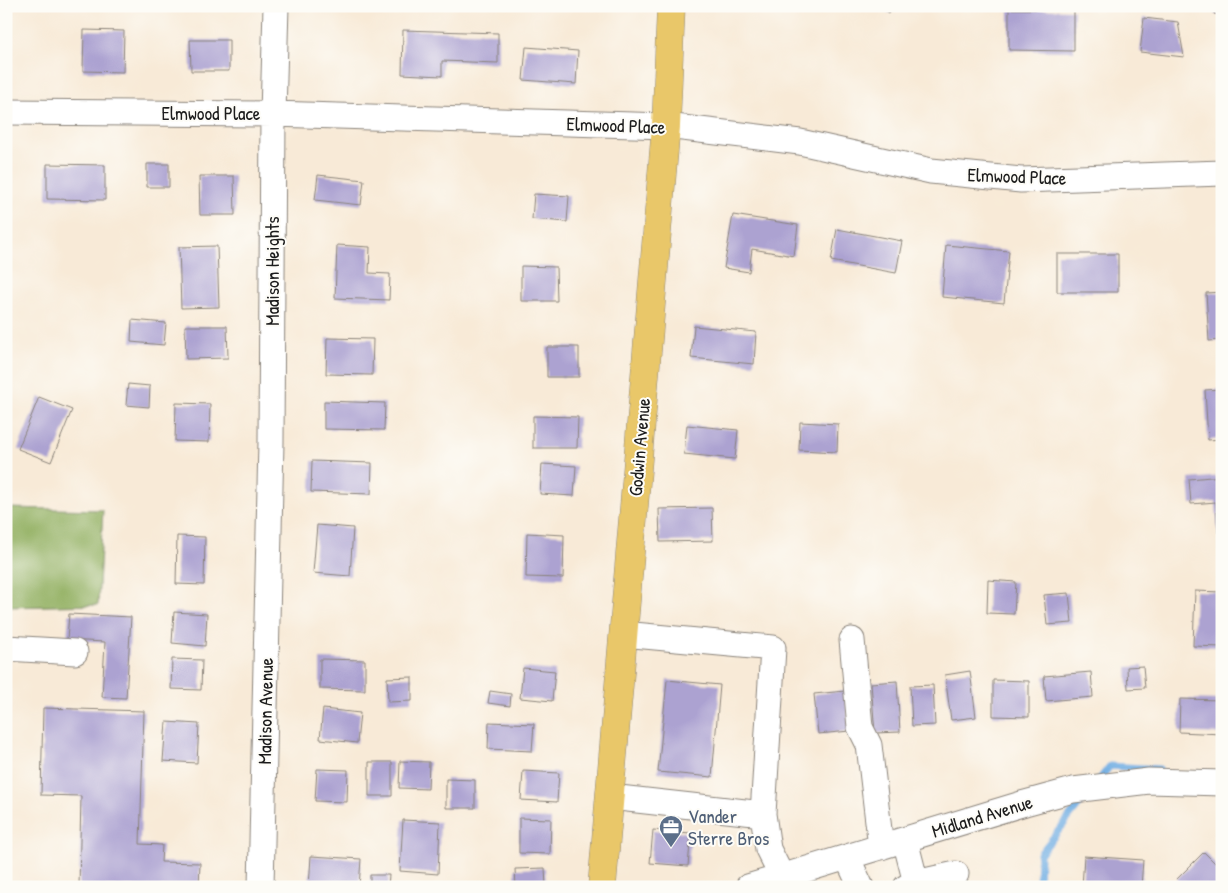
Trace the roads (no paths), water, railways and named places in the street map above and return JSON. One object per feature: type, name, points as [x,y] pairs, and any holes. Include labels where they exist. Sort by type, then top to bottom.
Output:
[{"type":"main road","name":"Godwin Avenue","points":[[602,887],[666,126],[671,6]]},
{"type":"street","name":"Madison Heights","points":[[269,536],[273,114],[276,6]]},
{"type":"street","name":"Elmwood Place","points":[[6,112],[273,114],[666,126],[800,142],[931,171],[1021,180],[1222,173]]},
{"type":"street","name":"Madison Avenue","points":[[261,887],[269,536]]},
{"type":"street","points":[[623,634],[773,648],[763,814],[768,849],[795,878]]},
{"type":"street","points":[[852,640],[860,726],[869,745],[881,847]]},
{"type":"street","points":[[6,648],[75,652]]},
{"type":"street","name":"Midland Avenue","points":[[748,887],[795,878],[847,857],[1073,790],[1149,781],[1222,783]]},
{"type":"street","points":[[610,797],[763,814]]},
{"type":"street","points":[[905,840],[913,886],[956,874]]},
{"type":"street","points":[[847,857],[861,887]]},
{"type":"waterway","points":[[1099,780],[1110,766],[1159,769]]},
{"type":"waterway","points":[[1039,887],[1040,854],[1086,796]]},
{"type":"place","name":"Vander Sterre Bros","points":[[671,848]]}]
